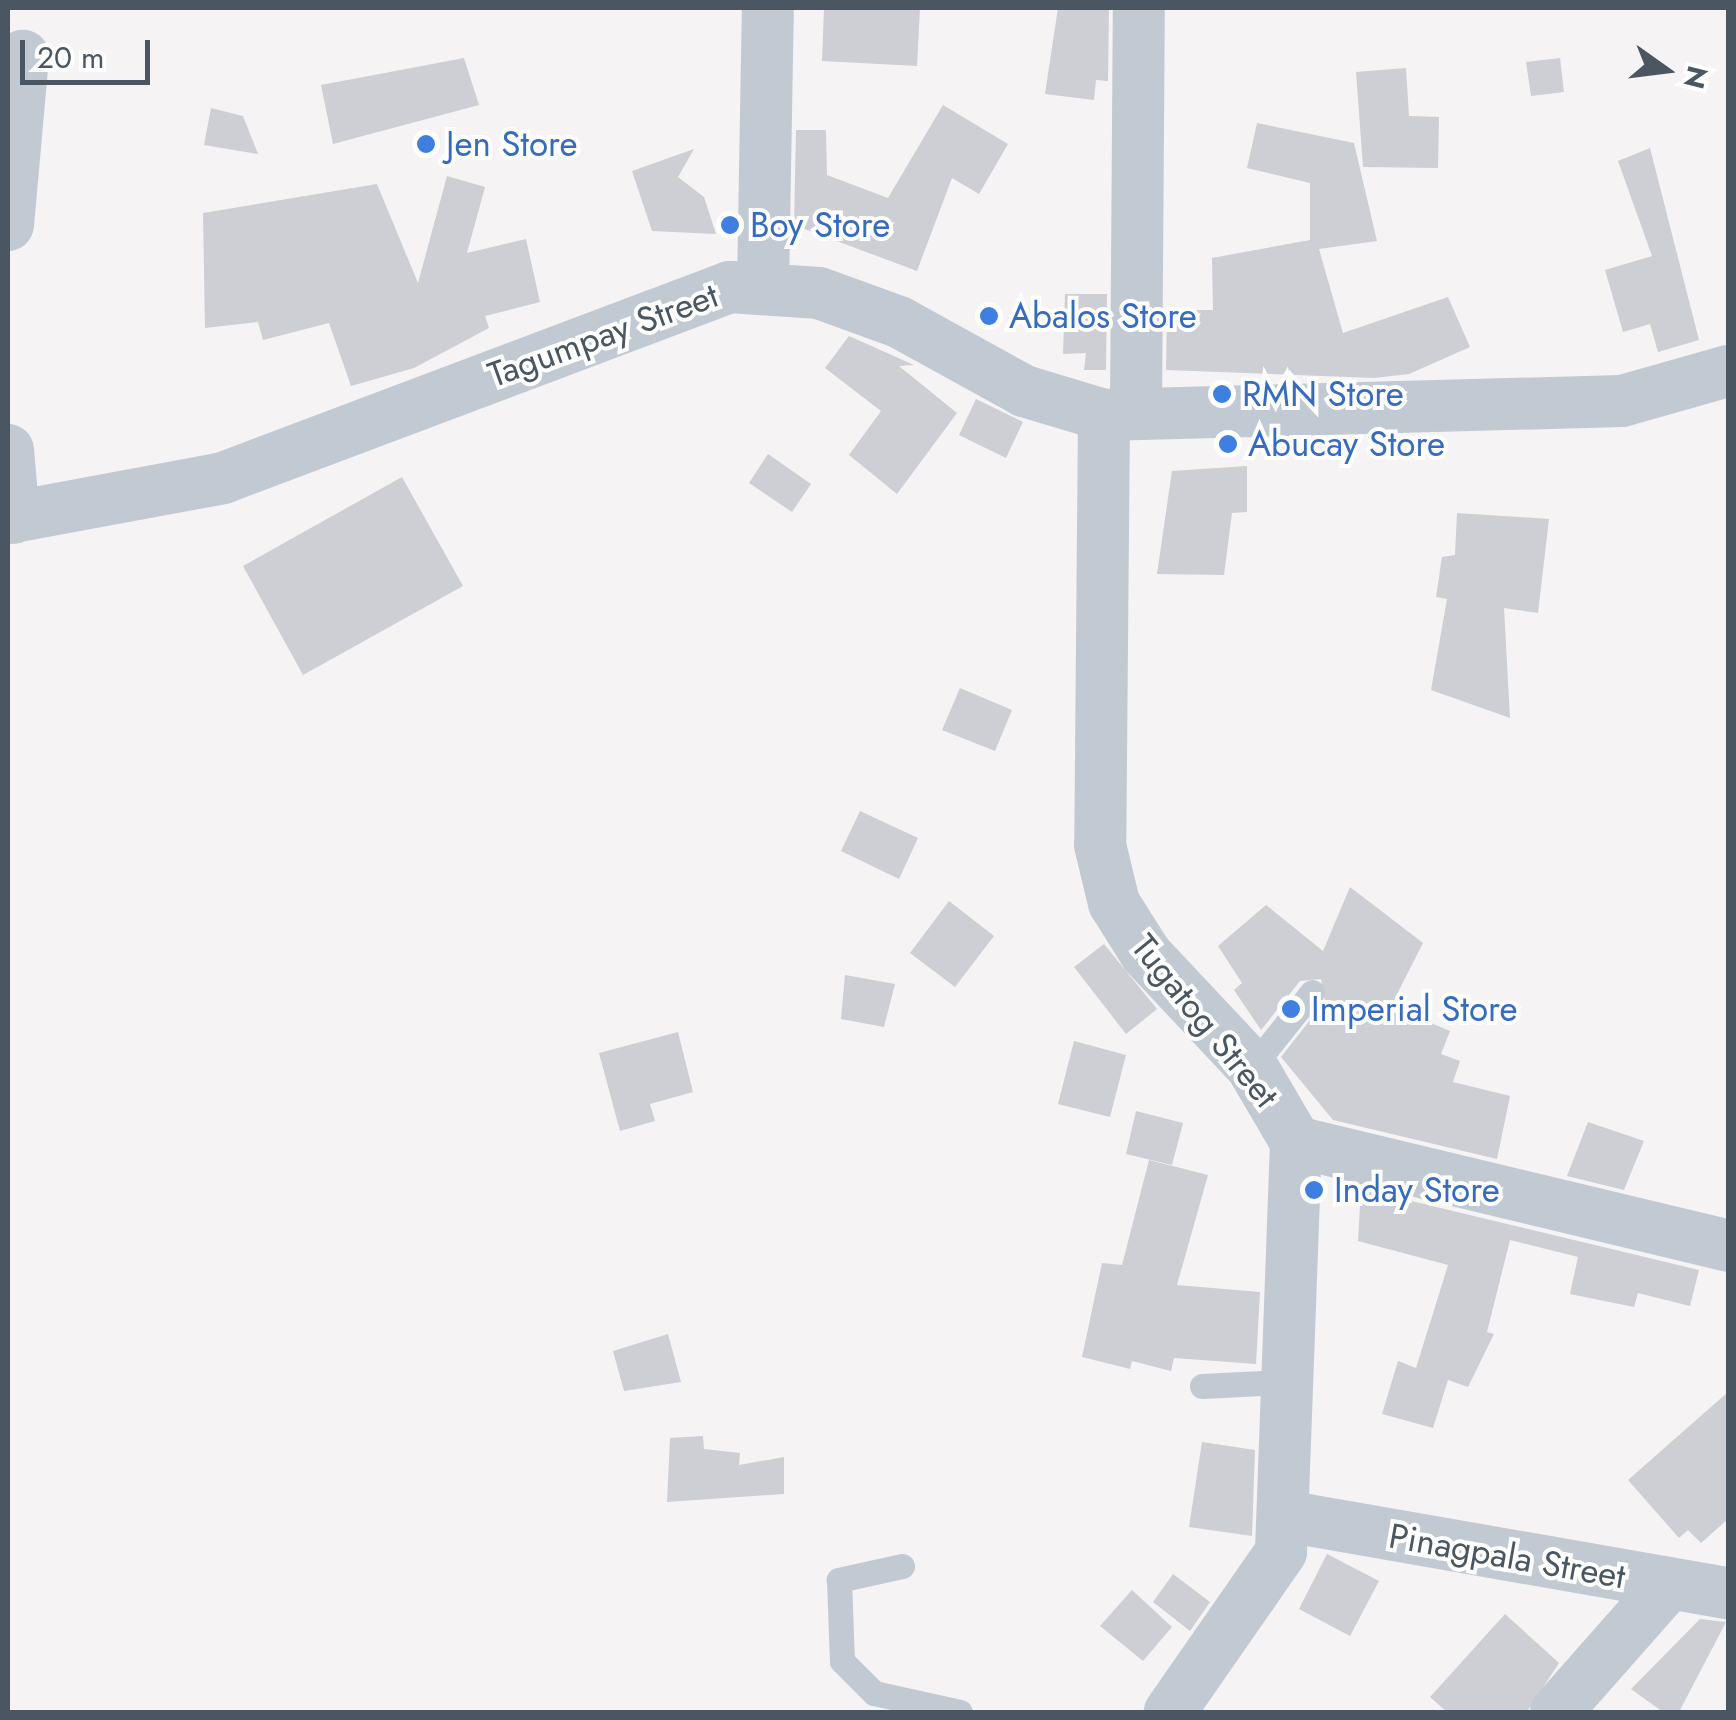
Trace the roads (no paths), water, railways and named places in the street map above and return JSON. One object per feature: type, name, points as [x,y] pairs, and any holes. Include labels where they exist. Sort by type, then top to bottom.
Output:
[{"type":"street","points":[[763,286],[768,8]]},
{"type":"street","name":"Tugatog Street","points":[[1139,8],[1100,845],[1114,902],[1146,954],[1252,1067],[1296,1142],[1282,1382],[1285,1516],[1268,1581],[1170,1712]]},
{"type":"street","points":[[8,225],[23,56]]},
{"type":"street","name":"Tagumpay Street","points":[[11,518],[223,478],[689,300],[763,286],[818,294],[899,322],[1024,391],[1120,413],[1622,401],[1728,371]]},
{"type":"street","points":[[8,450],[11,518]]},
{"type":"street","points":[[1296,1142],[1728,1246]]},
{"type":"street","name":"Pinagpala Street","points":[[1285,1516],[1728,1592]]},
{"type":"street","points":[[1556,1712],[1669,1584]]},
{"type":"lane","points":[[1252,1067],[1312,992]]},
{"type":"lane","points":[[1202,1386],[1282,1382]]},
{"type":"lane","points":[[902,1566],[839,1580],[842,1661],[874,1693],[960,1712]]},
{"type":"place","name":"Jen Store","points":[[426,144]]},
{"type":"place","name":"Boy Store","points":[[730,225]]},
{"type":"place","name":"Abalos Store","points":[[989,316]]},
{"type":"place","name":"RMN Store","points":[[1222,394]]},
{"type":"place","name":"Abucay Store","points":[[1228,444]]},
{"type":"place","name":"Imperial Store","points":[[1291,1009]]},
{"type":"place","name":"Inday Store","points":[[1314,1190]]}]
